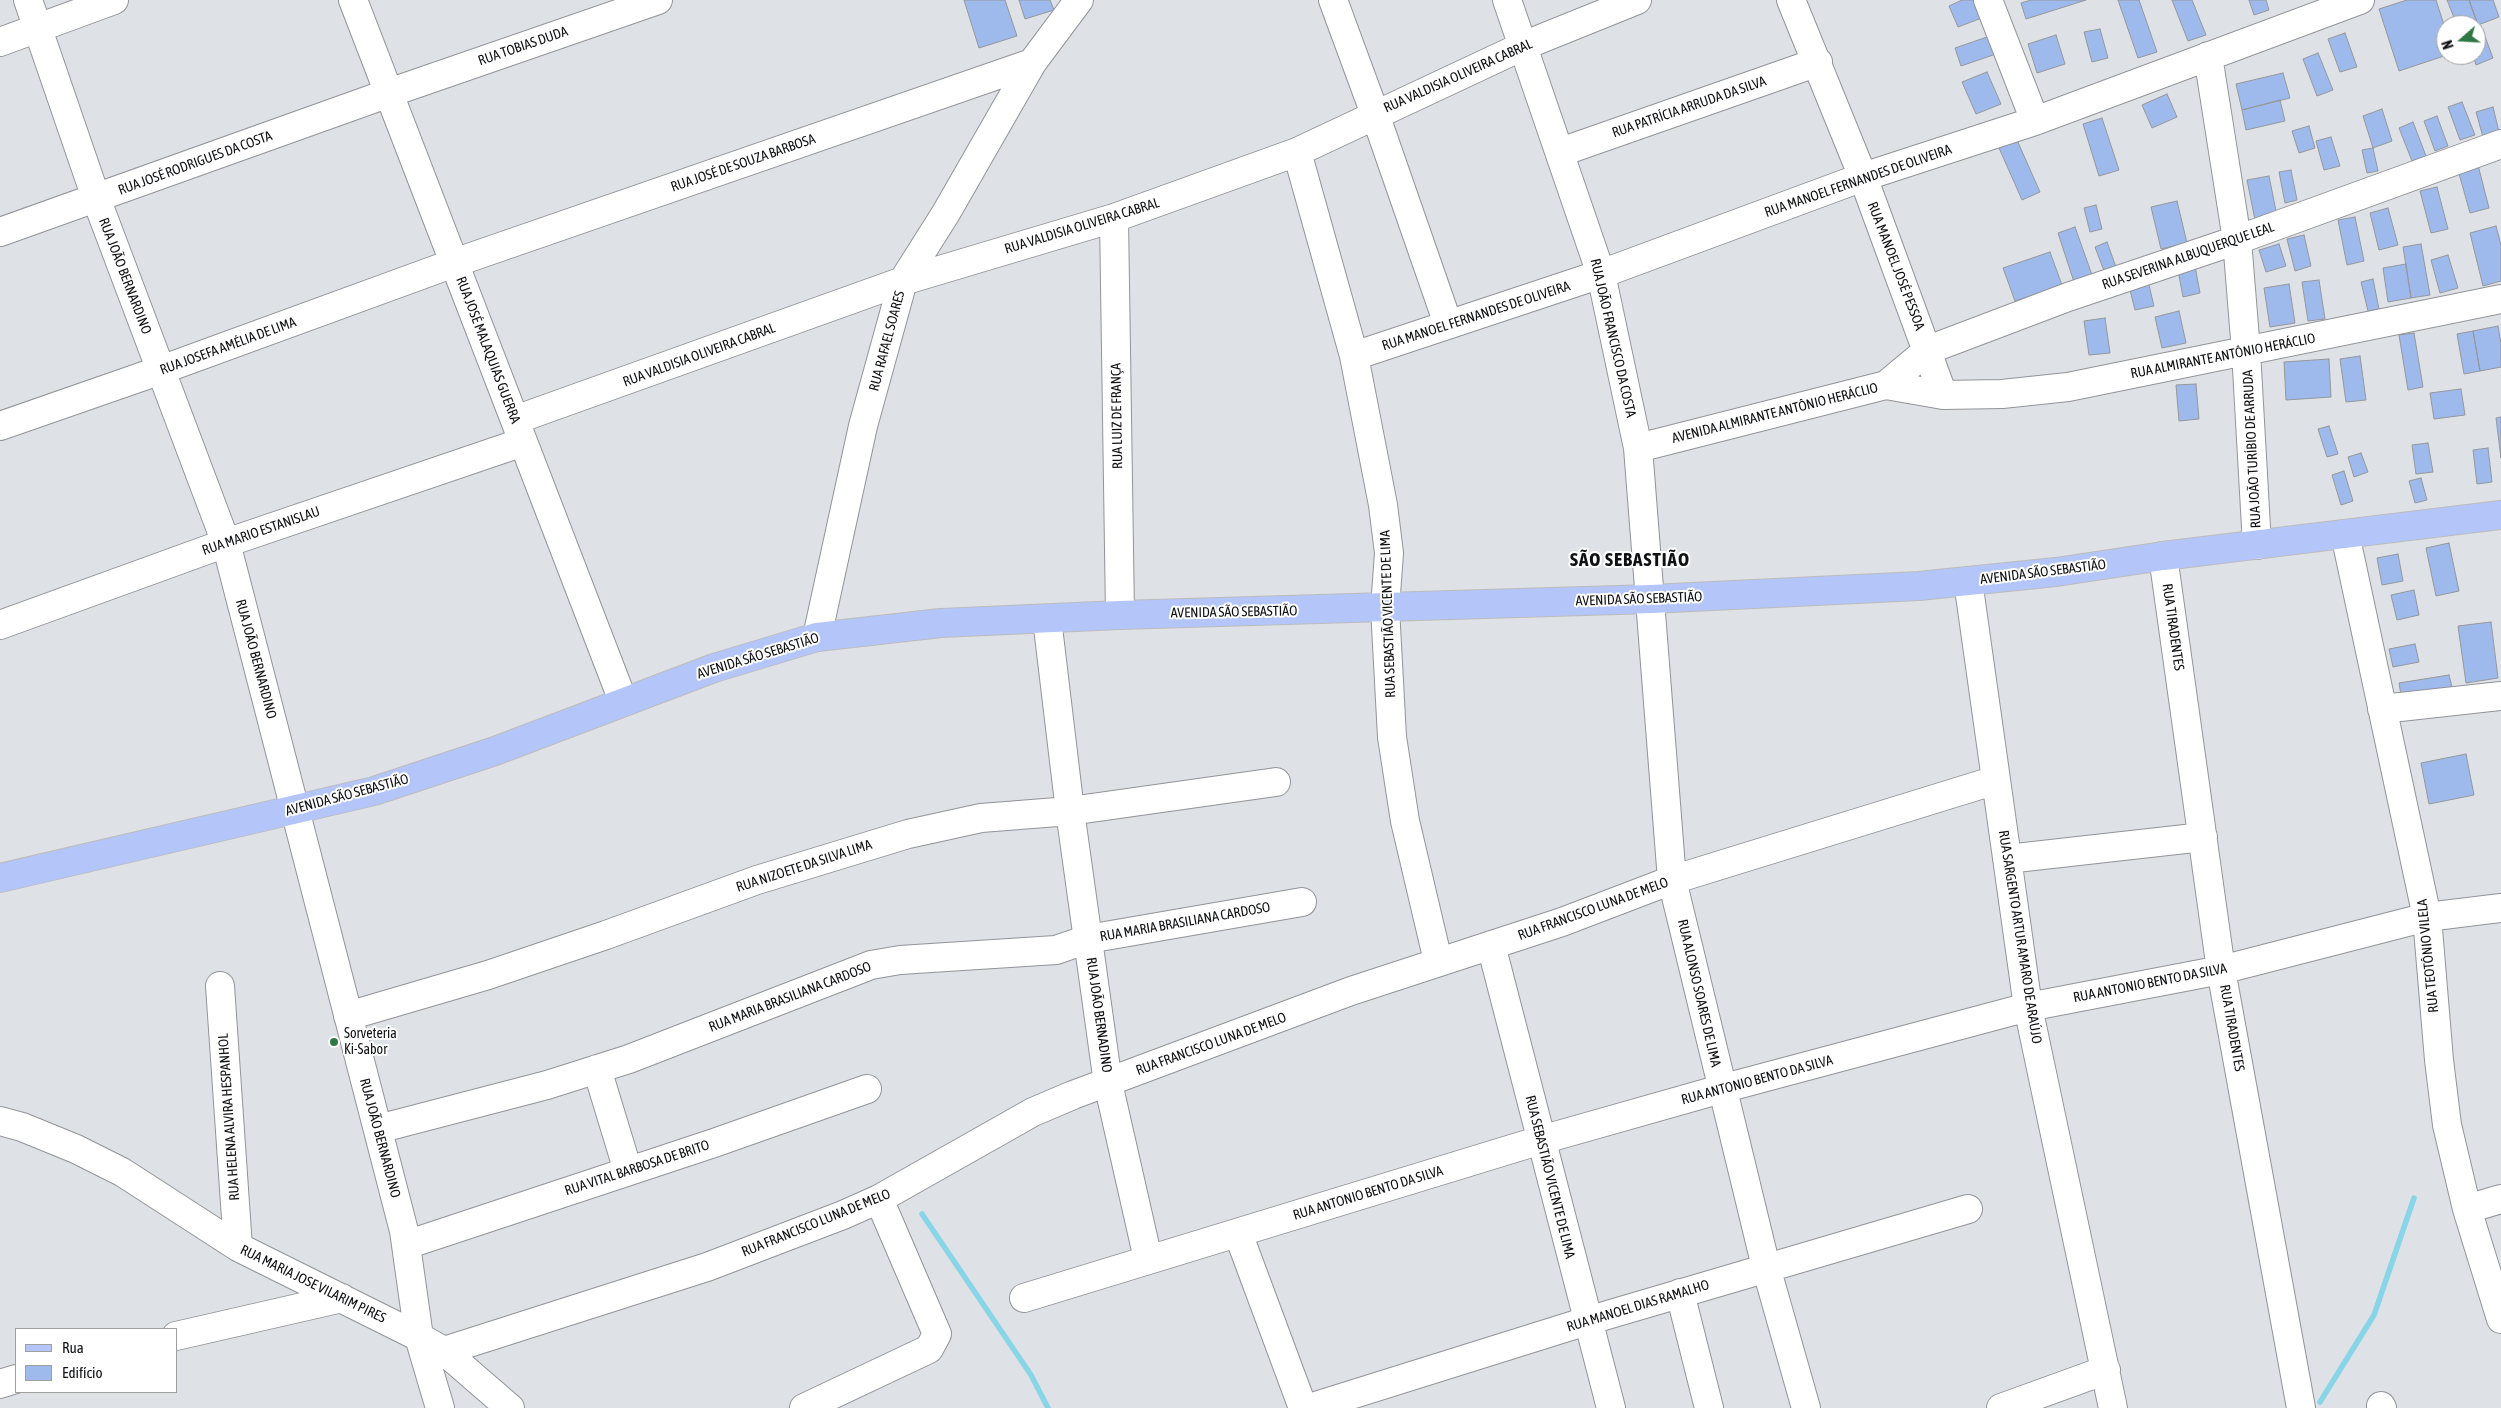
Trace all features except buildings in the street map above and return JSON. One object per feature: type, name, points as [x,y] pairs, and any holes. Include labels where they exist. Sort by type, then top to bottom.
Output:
[{"type":"main road","name":"AVENIDA SÃO SEBASTIÃO","points":[[0,878],[374,791],[496,751],[623,701],[714,668],[817,637],[893,627],[1047,618],[1651,599],[1919,586],[2056,572],[2163,556],[2501,515]]},
{"type":"street","name":"RUA JOÃO BERNARDINO","points":[[28,0],[96,198],[226,543],[378,1129],[406,1245],[419,1337],[440,1408]]},
{"type":"street","points":[[0,42],[114,0]]},
{"type":"street","name":"RUA JOSÉ MALAQUIAS GUERRA","points":[[353,0],[623,701]]},
{"type":"street","name":"RUA TOBIAS DUDA","points":[[389,93],[658,0]]},
{"type":"street","name":"RUA RAFAEL SOARES","points":[[817,637],[863,426],[903,282],[946,213],[1032,63],[1079,0]]},
{"type":"street","points":[[1333,0],[1448,324]]},
{"type":"street","name":"RUA JOÃO FRANCISCO DA COSTA","points":[[1507,0],[1561,152],[1601,274],[1638,448],[1651,599]]},
{"type":"street","name":"RUA VALDISIA OLIVEIRA CABRAL","points":[[519,431],[903,282],[1114,218],[1297,152],[1523,46],[1637,0]]},
{"type":"street","name":"RUA MANOEL JOSÉ PESSOA","points":[[1791,0],[1818,62],[1863,177],[1943,395]]},
{"type":"street","points":[[1988,0],[2035,121]]},
{"type":"street","name":"RUA MANOEL FERNANDES DE OLIVEIRA","points":[[1354,356],[1601,274],[1863,177],[2035,121],[2360,0]]},
{"type":"street","name":"RUA JOÃO TURÍBIO DE ARRUDA","points":[[2208,56],[2237,240],[2246,351],[2257,545]]},
{"type":"street","name":"RUA PATRÍCIA ARRUDA DA SILVA","points":[[1561,152],[1818,62]]},
{"type":"street","name":"RUA JOSÉ DE SOUZA BARBOSA","points":[[454,263],[1032,63]]},
{"type":"street","name":"RUA JOSÉ RODRIGUES DA COSTA","points":[[0,232],[389,93]]},
{"type":"street","name":"RUA SEVERINA ALBUQUERQUE LEAL","points":[[1886,385],[1928,350],[2068,297],[2237,240],[2501,144]]},
{"type":"street","name":"RUA SEBASTIÃO VICENTE DE LIMA","points":[[1297,152],[1354,356],[1383,505],[1389,553],[1385,608],[1393,746],[1405,821],[1438,961]]},
{"type":"street","name":"RUA LUIZ DE FRANÇA","points":[[1114,218],[1120,615]]},
{"type":"street","name":"RUA JOSEFA AMÉLIA DE LIMA","points":[[0,426],[161,370],[454,263]]},
{"type":"street","name":"RUA ALMIRANTE ANTÔNIO HERÁCLIO","points":[[1943,395],[2002,394],[2068,387],[2501,299]]},
{"type":"street","name":"AVENIDA ALMIRANTE ANTÔNIO HERÁCLIO","points":[[1638,448],[1886,385],[1943,395]]},
{"type":"street","name":"RUA MARIO ESTANISLAU","points":[[0,625],[226,543],[519,431]]},
{"type":"street","name":"RUA TEOTÔNIO VILELA","points":[[2345,534],[2427,917],[2439,1060],[2447,1125],[2467,1209],[2501,1319]]},
{"type":"street","name":"RUA TIRADENTES","points":[[2163,556],[2221,970],[2301,1408]]},
{"type":"street","name":"RUA SARGENTO ARTUR AMARO DE ARAÚJO","points":[[1968,581],[2028,1007],[2113,1408]]},
{"type":"street","name":"RUA ALONSO SOARES DE LIMA","points":[[1651,599],[1672,880],[1721,1089],[1766,1267],[1806,1408]]},
{"type":"street","name":"RUA JOÃO BERNADINO","points":[[1047,618],[1070,811],[1108,1082],[1148,1259]]},
{"type":"street","points":[[2382,709],[2501,696]]},
{"type":"street","name":"RUA FRANCISCO LUNA DE MELO","points":[[444,1351],[707,1267],[879,1199],[1034,1112],[1108,1082],[1351,991],[1562,922],[1672,880],[1996,780]]},
{"type":"street","name":"RUA NIZOETE DA SILVA LIMA","points":[[348,1016],[488,975],[606,935],[757,880],[870,844],[981,818],[1070,811],[1276,782]]},
{"type":"street","points":[[2007,859],[2202,837]]},
{"type":"street","name":"RUA MARIA BRASILIANA CARDOSO","points":[[378,1129],[547,1086],[629,1059],[871,965],[909,959],[1056,950],[1088,939],[1302,902]]},
{"type":"street","name":"RUA ANTONIO BENTO DA SILVA","points":[[1024,1298],[1541,1140],[1721,1089],[2028,1007],[2221,970],[2427,917],[2501,908]]},
{"type":"street","name":"RUA SEBASTIÃO VICENTE DE LIMA","points":[[1491,944],[1586,1321],[1611,1408]]},
{"type":"street","name":"RUA HELENA ALVIRA HESPANHOL","points":[[220,986],[238,1247]]},
{"type":"street","points":[[598,1069],[628,1171]]},
{"type":"street","name":"RUA VITAL BARBOSA DE BRITO","points":[[406,1245],[867,1089]]},
{"type":"street","name":"RUA MARIA JOSE VILARIM PIRES","points":[[0,1121],[22,1127],[76,1149],[122,1172],[238,1247],[444,1351],[510,1408]]},
{"type":"street","points":[[804,1408],[930,1349],[938,1334],[879,1199]]},
{"type":"street","points":[[2467,1209],[2501,1199]]},
{"type":"street","name":"RUA MANOEL DIAS RAMALHO","points":[[1309,1408],[1586,1321],[1968,1209]]},
{"type":"street","points":[[1238,1233],[1303,1408]]},
{"type":"street","points":[[1680,1293],[1709,1408]]},
{"type":"street","points":[[178,1336],[342,1298]]},
{"type":"street","points":[[2001,1408],[2106,1370]]},
{"type":"street","points":[[0,1384],[15,1379]]},
{"type":"waterway","points":[[2320,1402],[2374,1315],[2414,1198]]},
{"type":"waterway","points":[[922,1214],[1031,1375],[1048,1408]]},
{"type":"place","name":"Sorveteria Ki-Sabor","points":[[334,1042]]},
{"type":"district","name":"SÃO SEBASTIÃO","points":[[1630,560]]}]
